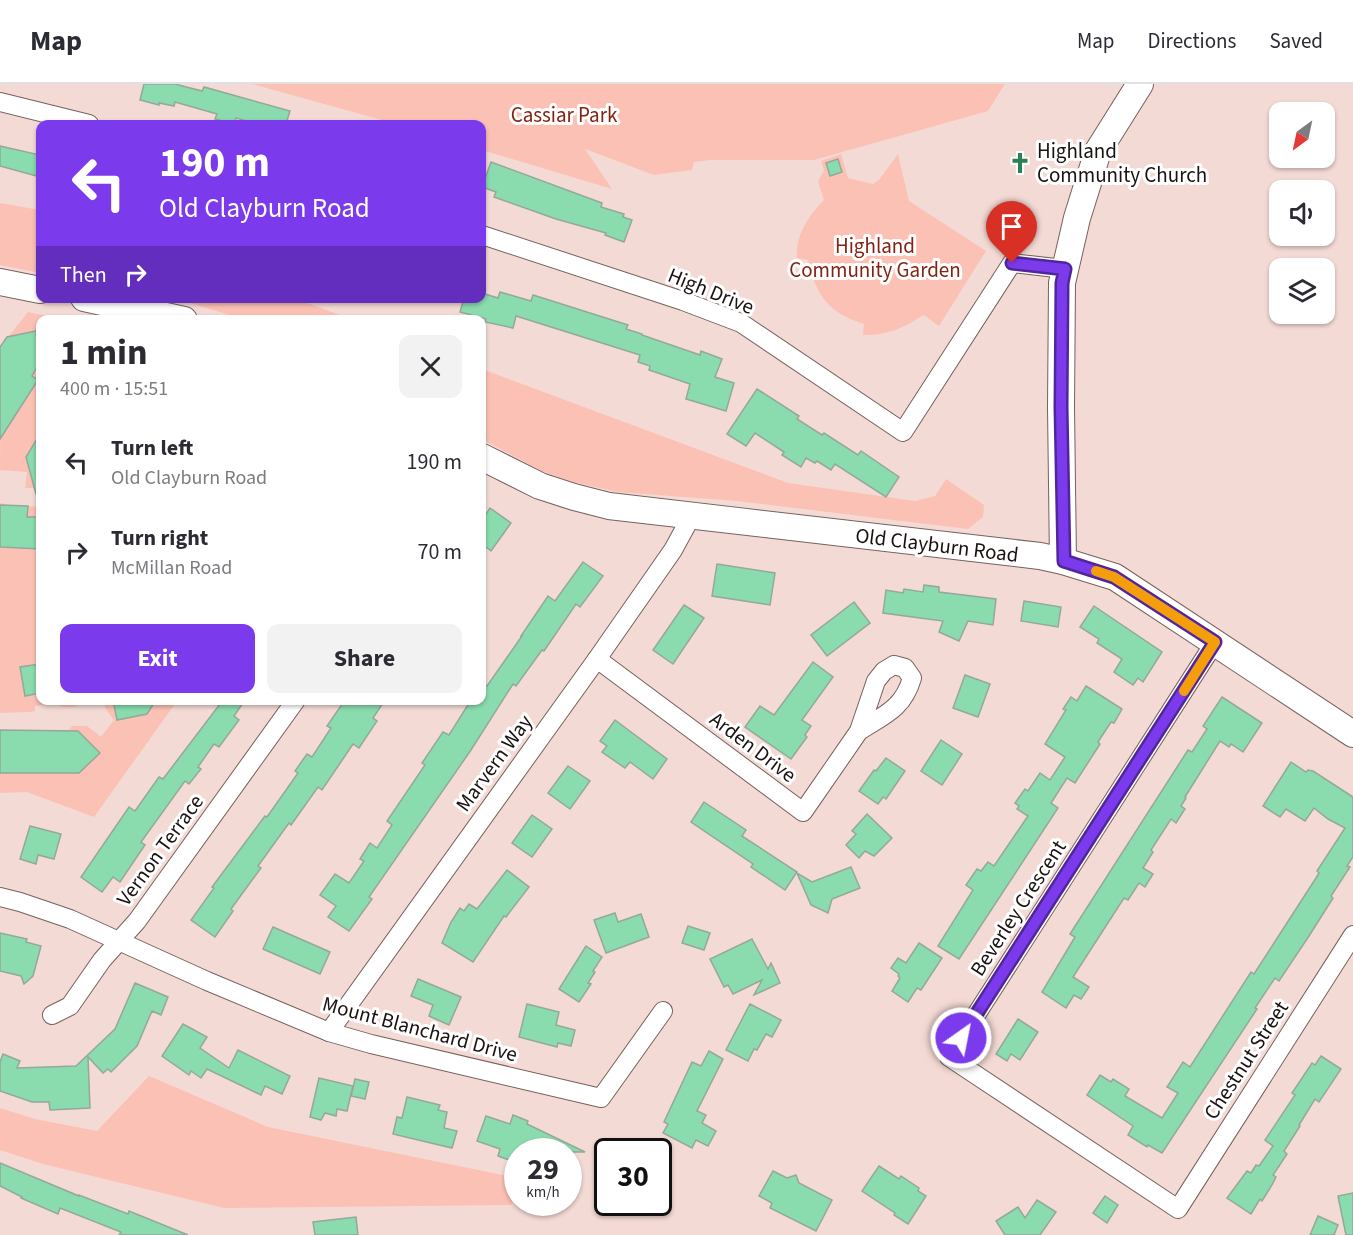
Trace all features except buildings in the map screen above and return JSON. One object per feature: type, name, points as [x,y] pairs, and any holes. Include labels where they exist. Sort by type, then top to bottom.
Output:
[{"type":"main road","points":[[1064,561],[1061,407],[1062,283],[1077,218],[1098,151],[1140,84]]},
{"type":"main road","points":[[0,282],[36,289]]},
{"type":"main road","points":[[107,303],[161,315]]},
{"type":"main road","name":"Old Clayburn Road","points":[[486,459],[540,486],[609,506],[1064,561],[1114,577],[1353,734]]},
{"type":"street","points":[[0,102],[73,120]]},
{"type":"street","name":"High Drive","points":[[486,236],[683,301],[741,323],[903,432],[1012,263],[1065,269]]},
{"type":"street","name":"Marvern Way","points":[[329,1032],[597,659],[673,550],[691,516]]},
{"type":"street","name":"Beverley Crescent","points":[[1178,1209],[949,1058],[1215,642]]},
{"type":"street","name":"Arden Drive","points":[[597,659],[803,812],[859,731]]},
{"type":"street","name":"Vernon Terrace","points":[[52,1016],[70,1006],[102,960],[137,921],[292,705]]},
{"type":"street","name":"Mount Blanchard Drive","points":[[0,897],[70,919],[207,981],[329,1032],[601,1098],[663,1011]]},
{"type":"street","name":"Chestnut Street","points":[[1178,1209],[1353,935]]},
{"type":"green space","name":"Cassiar Park","points":[[252,84],[1005,84],[988,111],[814,160],[710,160],[694,162],[692,170],[654,175],[585,149],[612,189],[486,151],[486,120],[382,120]]},
{"type":"green space","name":"Highland Community Garden","points":[[841,154],[848,178],[873,184],[879,180],[898,154],[909,201],[986,251],[939,326],[924,315],[895,330],[863,335],[864,324],[852,320],[833,308],[815,284],[808,260],[797,258],[798,242],[804,226],[824,200],[818,182],[824,170],[821,161]]},
{"type":"green space","points":[[0,203],[36,209],[36,272],[0,265]]},
{"type":"green space","points":[[190,303],[307,303],[340,315],[230,315]]},
{"type":"green space","points":[[28,312],[43,315],[36,315],[36,488],[25,488],[27,472],[0,470],[1,346]]},
{"type":"green space","points":[[486,370],[788,483],[915,501],[935,496],[946,479],[984,505],[983,517],[968,529],[737,501],[617,492],[574,482],[541,471],[486,441]]},
{"type":"green space","points":[[0,503],[9,505],[9,516],[27,517],[28,506],[36,507],[36,705],[41,705],[35,706],[35,711],[31,712],[0,713]]},
{"type":"green space","points":[[58,705],[76,705],[75,707]]},
{"type":"green space","points":[[105,705],[114,705],[117,720],[147,714],[153,705],[174,705],[94,817],[27,792],[0,793],[0,730],[11,730],[11,741],[30,741],[30,730],[48,731],[68,740],[68,731],[72,726],[87,726],[101,737],[114,720],[105,708]]},
{"type":"green space","points":[[149,1076],[268,1127],[504,1175],[504,1205],[224,1208],[43,1164],[0,1150],[0,1108],[35,1119],[97,1131]]},
{"type":"slow traffic","points":[[1096,571],[1114,577],[1215,642],[1184,691]]},
{"type":"place","name":"Highland Community Church","points":[[1020,163]]},
{"type":"route","points":[[961,1038],[1215,642],[1114,577],[1064,561],[1061,407],[1062,283],[1065,269],[1012,263]]}]
